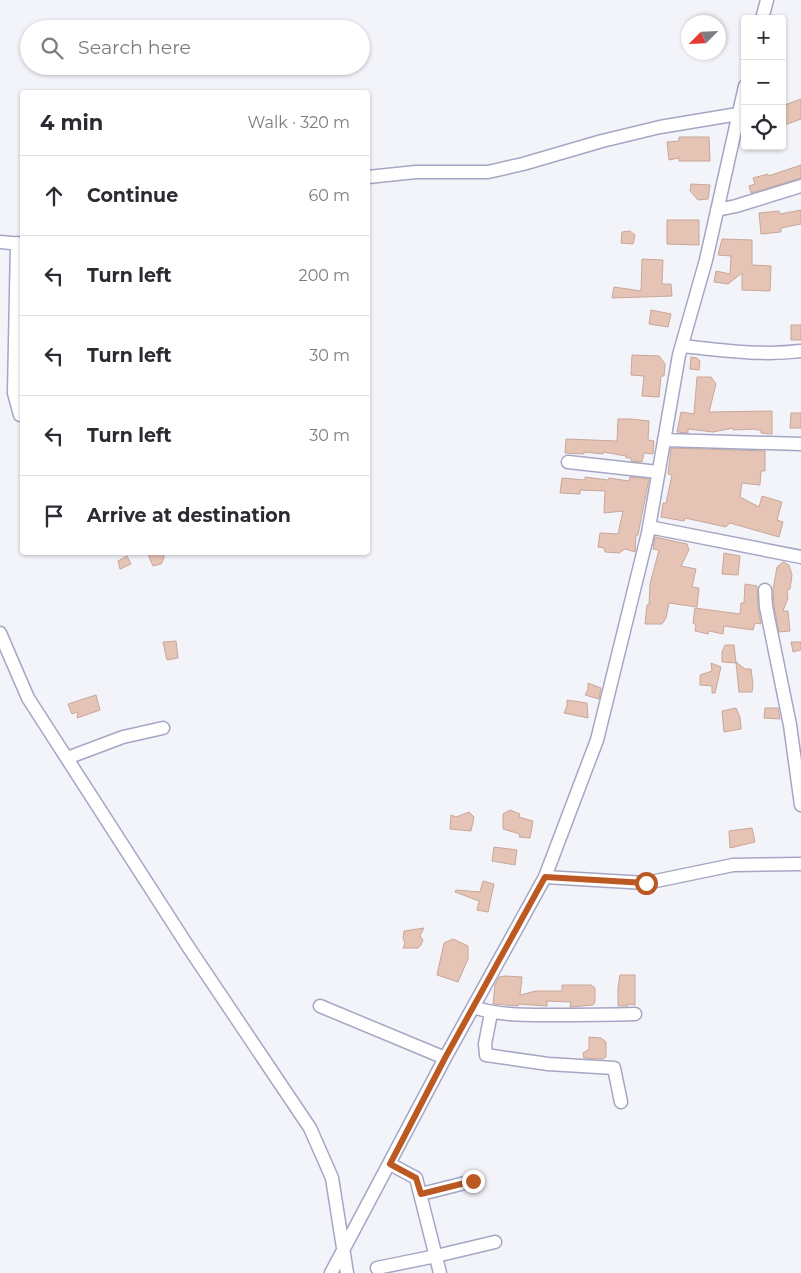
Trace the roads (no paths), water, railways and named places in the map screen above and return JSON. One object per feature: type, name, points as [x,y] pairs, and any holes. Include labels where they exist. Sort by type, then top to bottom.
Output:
[{"type":"street","points":[[763,15],[767,0]]},
{"type":"street","points":[[331,1273],[445,1058],[545,877],[597,740],[649,527],[682,346],[706,260],[741,102]]},
{"type":"street","points":[[370,176],[416,172],[488,172],[660,127],[738,114]]},
{"type":"street","points":[[717,210],[801,186]]},
{"type":"street","points":[[0,242],[20,244],[14,393],[20,415]]},
{"type":"street","points":[[682,346],[736,352],[779,354],[801,351]]},
{"type":"street","points":[[664,440],[801,444]]},
{"type":"street","points":[[568,462],[658,472]]},
{"type":"street","points":[[649,527],[801,557]]},
{"type":"street","points":[[765,590],[766,607],[788,716],[801,805]]},
{"type":"street","points":[[0,633],[28,698],[189,948],[310,1128],[332,1178],[342,1251],[347,1273]]},
{"type":"street","points":[[67,758],[123,738],[163,728]]},
{"type":"street","points":[[545,877],[646,883],[733,865],[801,864]]},
{"type":"street","points":[[320,1006],[445,1058]]},
{"type":"street","points":[[473,1007],[491,1013],[590,1016],[635,1014]]},
{"type":"street","points":[[491,1013],[485,1044],[486,1055],[548,1064],[614,1068],[621,1102]]},
{"type":"street","points":[[390,1164],[416,1178],[440,1273]]},
{"type":"street","points":[[421,1194],[473,1181]]},
{"type":"street","points":[[377,1268],[495,1242]]}]
